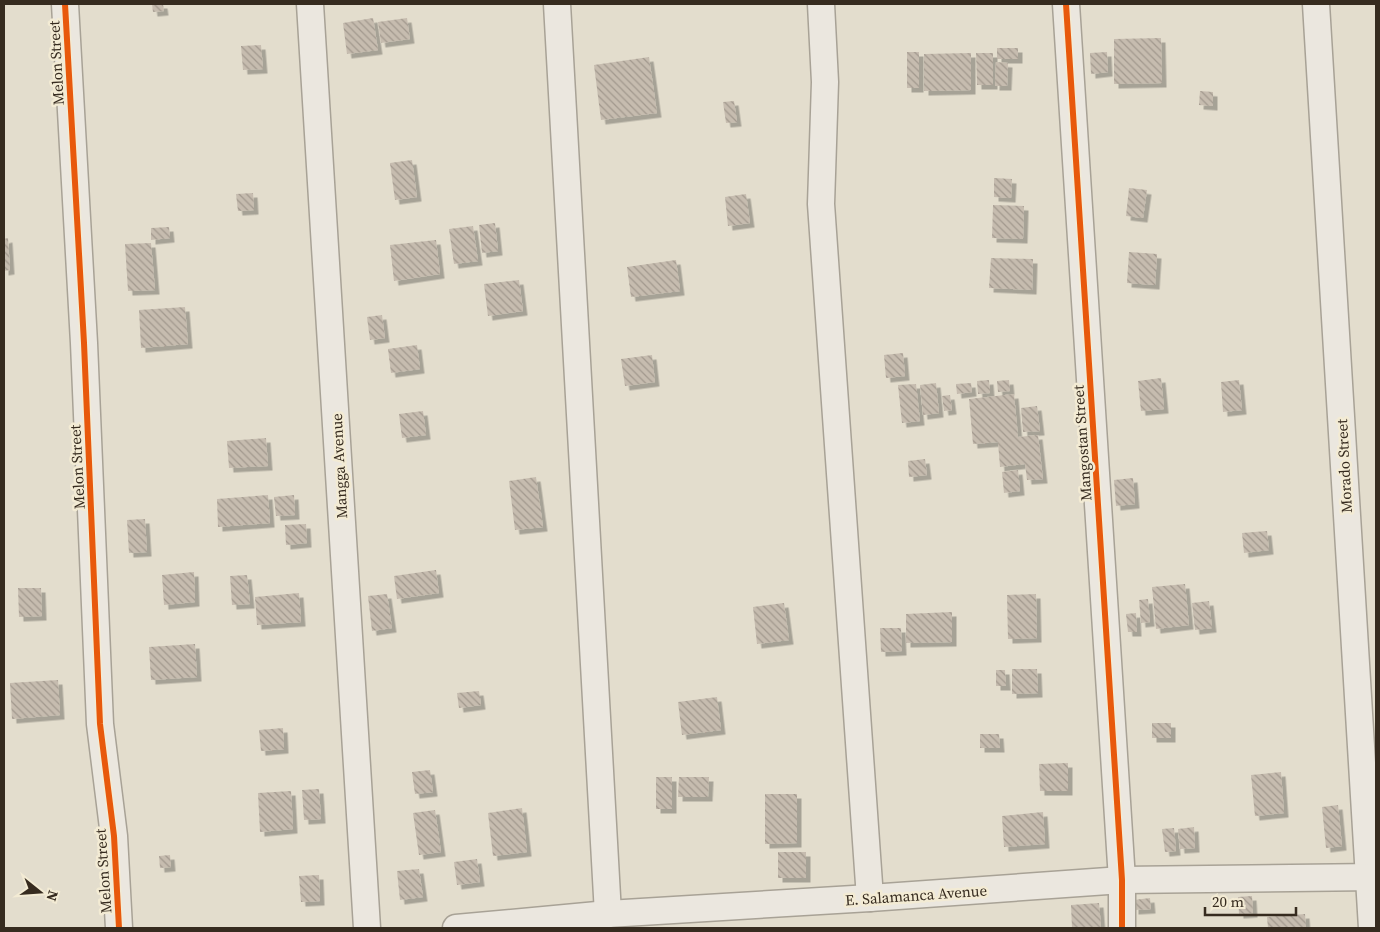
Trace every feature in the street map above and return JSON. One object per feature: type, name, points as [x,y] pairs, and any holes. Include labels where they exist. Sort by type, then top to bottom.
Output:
[{"type":"street","name":"Melon Street","points":[[65,4],[84,353],[100,724],[114,836],[119,928]]},
{"type":"street","name":"Mangga Avenue","points":[[310,4],[367,928]]},
{"type":"street","points":[[557,4],[608,914]]},
{"type":"street","points":[[821,4],[825,82],[821,204],[870,898]]},
{"type":"street","name":"Mangostan Street","points":[[1066,4],[1122,880],[1122,928]]},
{"type":"street","name":"Morado Street","points":[[1316,4],[1372,877],[1372,928]]},
{"type":"street","name":"E. Salamanca Avenue","points":[[456,928],[608,914],[1122,880],[1372,877]]},
{"type":"building","points":[[152,4],[163,4],[164,11],[153,12]]},
{"type":"building","points":[[373,18],[378,50],[347,54],[343,23]]},
{"type":"building","points":[[407,18],[410,39],[381,43],[378,22]]},
{"type":"building","points":[[1161,38],[1162,83],[1114,84],[1114,39]]},
{"type":"building","points":[[261,45],[263,69],[243,70],[241,46]]},
{"type":"building","points":[[997,48],[1018,48],[1018,59],[997,59]]},
{"type":"building","points":[[907,52],[919,52],[919,88],[907,88]]},
{"type":"building","points":[[1107,52],[1108,72],[1091,74],[1090,53]]},
{"type":"building","points":[[971,53],[971,90],[924,91],[924,54]]},
{"type":"building","points":[[976,53],[993,53],[993,85],[977,85]]},
{"type":"building","points":[[649,57],[657,113],[601,120],[594,65]]},
{"type":"building","points":[[996,62],[1008,63],[1007,86],[995,86]]},
{"type":"building","points":[[1200,91],[1213,92],[1213,106],[1199,105]]},
{"type":"building","points":[[734,101],[737,122],[726,123],[723,102]]},
{"type":"building","points":[[412,160],[417,197],[395,200],[390,163]]},
{"type":"building","points":[[994,178],[1012,179],[1011,198],[994,197]]},
{"type":"building","points":[[1129,188],[1147,190],[1143,218],[1126,216]]},
{"type":"building","points":[[253,193],[254,210],[238,211],[236,194]]},
{"type":"building","points":[[746,194],[750,223],[728,226],[725,197]]},
{"type":"building","points":[[993,205],[1024,206],[1023,239],[992,238]]},
{"type":"building","points":[[495,223],[498,251],[482,253],[479,225]]},
{"type":"building","points":[[473,226],[478,261],[454,264],[449,229]]},
{"type":"building","points":[[169,227],[170,238],[151,240],[151,228]]},
{"type":"building","points":[[8,238],[10,270],[4,271],[4,239]]},
{"type":"building","points":[[436,240],[440,274],[394,281],[390,245]]},
{"type":"building","points":[[151,243],[155,290],[128,291],[125,244]]},
{"type":"building","points":[[1129,252],[1157,254],[1155,285],[1127,283]]},
{"type":"building","points":[[991,258],[1033,259],[1032,290],[989,288]]},
{"type":"building","points":[[676,260],[680,291],[631,297],[627,267]]},
{"type":"building","points":[[519,280],[523,311],[488,316],[484,284]]},
{"type":"building","points":[[185,307],[188,344],[141,348],[139,310]]},
{"type":"building","points":[[382,315],[385,338],[370,340],[367,317]]},
{"type":"building","points":[[417,345],[420,369],[391,373],[388,349]]},
{"type":"building","points":[[903,353],[905,376],[886,378],[884,355]]},
{"type":"building","points":[[652,355],[655,382],[625,386],[621,359]]},
{"type":"building","points":[[1161,378],[1164,409],[1141,411],[1138,381]]},
{"type":"building","points":[[989,380],[990,393],[978,394],[977,381]]},
{"type":"building","points":[[1009,380],[1010,391],[998,392],[997,381]]},
{"type":"building","points":[[1239,380],[1242,410],[1223,412],[1221,382]]},
{"type":"building","points":[[936,383],[939,413],[923,415],[920,385]]},
{"type":"building","points":[[971,383],[972,392],[957,394],[956,384]]},
{"type":"building","points":[[916,384],[920,421],[902,423],[898,385]]},
{"type":"building","points":[[1014,394],[1018,437],[1038,435],[1043,479],[1027,480],[1025,464],[1000,467],[998,442],[973,444],[969,399]]},
{"type":"building","points":[[950,395],[952,410],[944,411],[942,396]]},
{"type":"building","points":[[1037,406],[1040,431],[1023,432],[1021,408]]},
{"type":"building","points":[[423,411],[426,435],[402,438],[399,414]]},
{"type":"building","points":[[266,438],[268,466],[229,468],[227,441]]},
{"type":"building","points":[[925,459],[927,475],[909,477],[908,461]]},
{"type":"building","points":[[1018,470],[1020,491],[1004,493],[1002,472]]},
{"type":"building","points":[[536,477],[543,527],[515,530],[509,481]]},
{"type":"building","points":[[1133,478],[1135,504],[1116,506],[1114,480]]},
{"type":"building","points":[[268,495],[270,523],[218,527],[217,499]]},
{"type":"building","points":[[294,495],[295,515],[276,516],[274,497]]},
{"type":"building","points":[[145,519],[147,552],[129,553],[127,520]]},
{"type":"building","points":[[306,524],[307,543],[286,545],[285,525]]},
{"type":"building","points":[[1267,531],[1269,550],[1244,553],[1242,533]]},
{"type":"building","points":[[436,570],[439,593],[397,599],[394,576]]},
{"type":"building","points":[[194,572],[195,602],[164,605],[162,575]]},
{"type":"building","points":[[247,575],[250,604],[232,605],[230,576]]},
{"type":"building","points":[[1185,584],[1189,625],[1156,629],[1152,587]]},
{"type":"building","points":[[18,588],[41,588],[42,616],[19,617]]},
{"type":"building","points":[[299,593],[301,622],[257,625],[255,597]]},
{"type":"building","points":[[387,594],[392,628],[372,631],[368,596]]},
{"type":"building","points":[[1036,594],[1037,638],[1008,639],[1007,595]]},
{"type":"building","points":[[1148,599],[1150,622],[1141,623],[1139,600]]},
{"type":"building","points":[[1209,601],[1212,628],[1195,630],[1192,603]]},
{"type":"building","points":[[784,603],[789,640],[757,644],[753,607]]},
{"type":"building","points":[[952,612],[952,642],[906,643],[906,614]]},
{"type":"building","points":[[1136,613],[1137,632],[1128,632],[1126,614]]},
{"type":"building","points":[[880,628],[901,628],[902,651],[881,652]]},
{"type":"building","points":[[195,644],[197,677],[151,680],[149,647]]},
{"type":"building","points":[[1012,669],[1037,669],[1038,693],[1012,694]]},
{"type":"building","points":[[996,670],[1005,670],[1006,686],[996,686]]},
{"type":"building","points":[[58,680],[60,715],[12,719],[10,683]]},
{"type":"building","points":[[479,691],[481,705],[459,708],[457,693]]},
{"type":"building","points":[[717,697],[721,730],[682,735],[678,702]]},
{"type":"building","points":[[1152,723],[1171,723],[1171,738],[1152,738]]},
{"type":"building","points":[[283,728],[284,749],[261,751],[259,730]]},
{"type":"building","points":[[980,734],[999,734],[1000,748],[980,748]]},
{"type":"building","points":[[1068,763],[1068,791],[1040,791],[1039,764]]},
{"type":"building","points":[[430,770],[433,792],[415,794],[412,772]]},
{"type":"building","points":[[1281,772],[1284,813],[1255,816],[1251,775]]},
{"type":"building","points":[[656,777],[672,777],[672,809],[656,809]]},
{"type":"building","points":[[679,777],[709,777],[708,797],[678,797]]},
{"type":"building","points":[[319,789],[321,819],[304,820],[302,790]]},
{"type":"building","points":[[291,791],[293,829],[260,832],[258,793]]},
{"type":"building","points":[[765,794],[797,794],[797,843],[765,844]]},
{"type":"building","points":[[1338,805],[1342,846],[1326,848],[1322,807]]},
{"type":"building","points":[[522,808],[527,852],[493,856],[488,813]]},
{"type":"building","points":[[435,810],[441,852],[419,855],[413,813]]},
{"type":"building","points":[[1043,812],[1045,844],[1004,847],[1002,816]]},
{"type":"building","points":[[1194,827],[1195,848],[1180,849],[1178,829]]},
{"type":"building","points":[[1174,828],[1176,851],[1165,852],[1162,829]]},
{"type":"building","points":[[778,852],[806,852],[806,878],[778,878]]},
{"type":"building","points":[[170,855],[171,867],[160,868],[159,856]]},
{"type":"building","points":[[477,859],[480,882],[457,885],[454,862]]},
{"type":"building","points":[[419,869],[423,897],[400,900],[397,871]]},
{"type":"building","points":[[319,875],[320,901],[301,902],[299,876]]},
{"type":"building","points":[[1252,896],[1253,913],[1239,914],[1238,897]]},
{"type":"building","points":[[1150,898],[1151,909],[1134,910],[1134,900]]},
{"type":"building","points":[[1099,903],[1101,928],[1072,928],[1071,905]]},
{"type":"building","points":[[1305,914],[1306,928],[1268,928],[1267,917]]},
{"type":"cycle path","points":[[65,4],[84,343],[100,724],[114,836],[119,928]]},
{"type":"cycle path","points":[[1066,4],[1122,880],[1122,928]]}]
